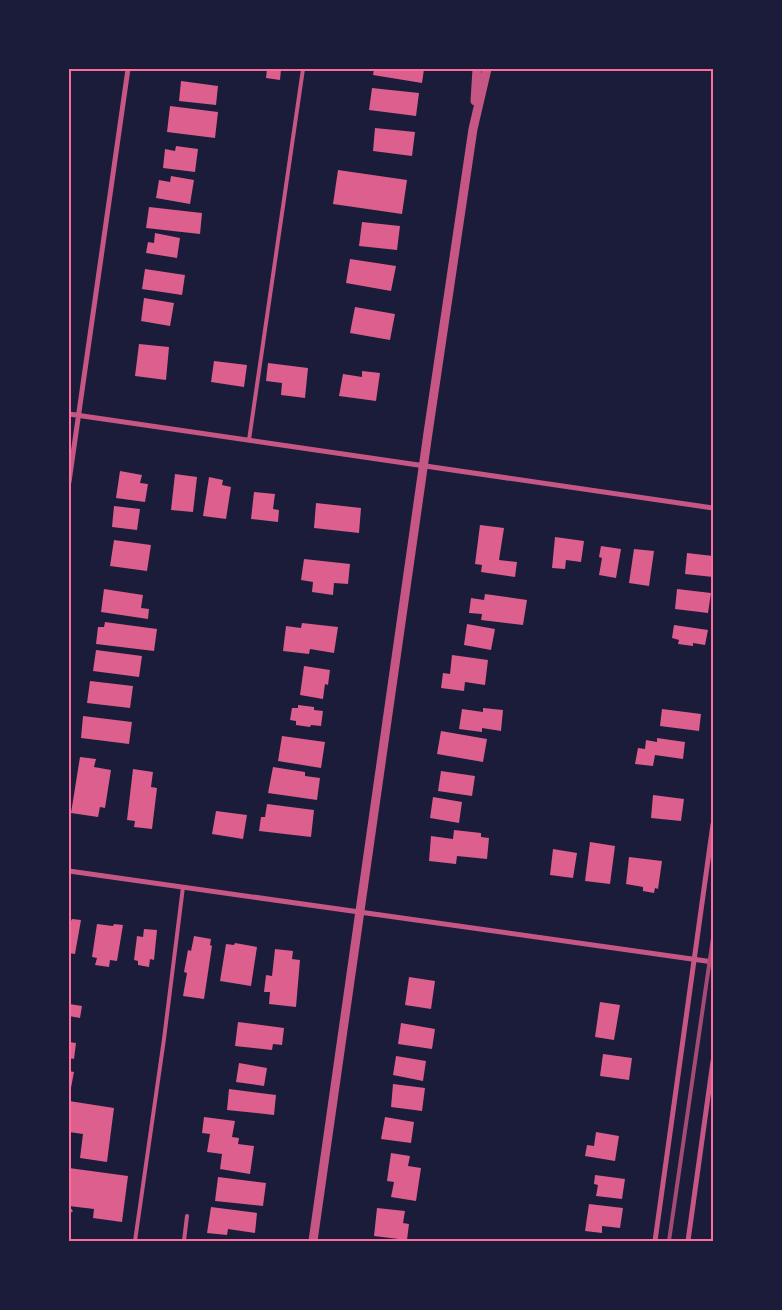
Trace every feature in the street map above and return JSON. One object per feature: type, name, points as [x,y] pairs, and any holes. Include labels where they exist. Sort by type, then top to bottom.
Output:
[{"type":"street","points":[[69,482],[128,69]]},
{"type":"street","points":[[473,129],[477,69]]},
{"type":"street","points":[[313,1241],[423,464],[473,129],[486,69]]},
{"type":"street","points":[[69,414],[423,464],[713,508]]},
{"type":"street","points":[[655,1241],[713,824]]},
{"type":"street","points":[[69,871],[713,962]]},
{"type":"street","points":[[688,1241],[713,1061]]},
{"type":"lane","points":[[249,440],[303,69]]},
{"type":"lane","points":[[135,1241],[164,1039],[183,887]]},
{"type":"lane","points":[[184,1241],[187,1216]]},
{"type":"building","points":[[267,69],[281,69],[280,80],[266,78]]},
{"type":"building","points":[[374,69],[424,69],[422,83],[373,75]]},
{"type":"building","points":[[181,81],[218,86],[216,105],[179,101]]},
{"type":"building","points":[[372,88],[419,93],[416,116],[369,110]]},
{"type":"building","points":[[170,106],[218,112],[215,138],[167,132]]},
{"type":"building","points":[[375,128],[415,132],[412,156],[373,151]]},
{"type":"building","points":[[176,146],[198,149],[195,172],[163,168],[165,149],[175,151]]},
{"type":"building","points":[[338,170],[407,180],[402,214],[333,204]]},
{"type":"building","points":[[171,176],[194,180],[190,204],[156,198],[159,180],[170,182]]},
{"type":"building","points":[[149,207],[202,213],[200,234],[146,228]]},
{"type":"building","points":[[362,222],[400,226],[397,250],[359,246]]},
{"type":"building","points":[[155,233],[180,238],[177,258],[146,253],[148,242],[154,243]]},
{"type":"building","points":[[350,259],[396,266],[391,291],[346,283]]},
{"type":"building","points":[[145,269],[185,275],[182,295],[142,289]]},
{"type":"building","points":[[144,298],[174,303],[170,326],[141,321]]},
{"type":"building","points":[[355,307],[395,314],[390,340],[350,333]]},
{"type":"building","points":[[139,344],[169,347],[166,380],[135,376]]},
{"type":"building","points":[[214,361],[247,365],[244,387],[211,382]]},
{"type":"building","points":[[268,363],[308,368],[305,398],[281,395],[282,383],[266,381]]},
{"type":"building","points":[[362,371],[380,373],[376,401],[339,396],[343,374],[362,377]]},
{"type":"building","points":[[120,471],[142,475],[140,483],[148,484],[145,502],[116,498]]},
{"type":"building","points":[[175,474],[197,477],[193,512],[171,510]]},
{"type":"building","points":[[209,477],[223,480],[222,485],[231,487],[226,519],[203,516]]},
{"type":"building","points":[[254,492],[275,494],[273,509],[279,510],[278,522],[251,519]]},
{"type":"building","points":[[316,503],[361,508],[359,533],[314,528]]},
{"type":"building","points":[[114,506],[140,509],[137,530],[112,527]]},
{"type":"building","points":[[480,525],[504,528],[499,560],[517,562],[515,577],[481,572],[482,565],[475,564]]},
{"type":"building","points":[[555,537],[584,541],[581,562],[566,560],[565,569],[552,568]]},
{"type":"building","points":[[114,540],[151,545],[147,571],[110,566]]},
{"type":"building","points":[[601,546],[621,549],[616,578],[599,575],[602,558],[599,557]]},
{"type":"building","points":[[634,549],[654,551],[649,586],[629,583]]},
{"type":"building","points":[[687,553],[713,556],[713,577],[685,574]]},
{"type":"building","points":[[304,559],[350,564],[348,584],[334,583],[333,595],[312,592],[313,582],[301,580]]},
{"type":"building","points":[[104,589],[143,595],[141,608],[149,609],[148,619],[101,612]]},
{"type":"building","points":[[677,589],[711,593],[708,613],[675,609]]},
{"type":"building","points":[[485,594],[527,600],[523,625],[481,620],[482,614],[469,613],[471,598],[484,600]]},
{"type":"building","points":[[105,622],[157,629],[154,651],[96,644],[98,627],[104,627]]},
{"type":"building","points":[[302,623],[338,627],[334,653],[310,649],[309,654],[283,651],[286,626],[301,628]]},
{"type":"building","points":[[467,624],[495,629],[491,650],[464,645]]},
{"type":"building","points":[[674,625],[708,630],[705,645],[693,643],[693,646],[678,644],[679,640],[672,638]]},
{"type":"building","points":[[96,650],[142,656],[139,677],[93,671]]},
{"type":"building","points":[[452,655],[488,660],[485,685],[465,682],[464,691],[441,688],[443,673],[450,674]]},
{"type":"building","points":[[304,666],[330,670],[328,685],[325,684],[323,699],[300,695]]},
{"type":"building","points":[[90,681],[133,686],[130,708],[87,703]]},
{"type":"building","points":[[298,705],[314,707],[314,710],[323,711],[321,726],[296,725],[296,721],[290,720],[292,708],[298,708]]},
{"type":"building","points":[[483,708],[503,710],[501,731],[482,728],[482,732],[459,729],[462,709],[483,712]]},
{"type":"building","points":[[662,709],[701,714],[699,731],[660,726]]},
{"type":"building","points":[[83,716],[132,722],[129,744],[81,738]]},
{"type":"building","points":[[441,731],[487,739],[483,762],[437,754]]},
{"type":"building","points":[[282,736],[325,742],[321,768],[278,761]]},
{"type":"building","points":[[657,738],[685,742],[683,759],[655,755],[653,766],[635,764],[638,748],[645,749],[646,740],[657,742]]},
{"type":"building","points":[[80,757],[96,759],[94,767],[111,770],[105,808],[100,807],[98,817],[71,813]]},
{"type":"building","points":[[273,767],[305,772],[305,776],[320,778],[317,800],[268,793]]},
{"type":"building","points":[[133,769],[153,772],[151,787],[157,788],[152,829],[134,827],[135,821],[127,820]]},
{"type":"building","points":[[441,771],[475,776],[472,796],[438,791]]},
{"type":"building","points":[[653,795],[684,799],[681,821],[651,818]]},
{"type":"building","points":[[433,797],[462,802],[459,823],[430,818]]},
{"type":"building","points":[[267,804],[314,810],[311,837],[259,831],[261,817],[265,817]]},
{"type":"building","points":[[216,811],[247,815],[243,839],[212,834]]},
{"type":"building","points":[[454,830],[481,833],[481,837],[489,838],[487,859],[457,856],[456,864],[429,861],[431,836],[453,839]]},
{"type":"building","points":[[590,842],[615,846],[610,884],[585,881]]},
{"type":"building","points":[[553,849],[577,853],[573,878],[550,875]]},
{"type":"building","points":[[629,857],[662,861],[658,889],[655,888],[654,893],[643,891],[643,887],[626,884]]},
{"type":"building","points":[[72,919],[81,920],[75,954],[69,953],[69,921]]},
{"type":"building","points":[[97,924],[123,925],[117,961],[110,960],[109,967],[95,965],[97,958],[92,957]]},
{"type":"building","points":[[144,929],[157,930],[154,960],[150,959],[149,967],[138,965],[138,961],[134,960],[137,936],[143,937]]},
{"type":"building","points":[[194,936],[211,939],[210,945],[212,946],[204,999],[183,996],[187,973],[184,972],[188,950],[191,951]]},
{"type":"building","points":[[235,943],[257,947],[251,986],[220,981],[226,944],[234,945]]},
{"type":"building","points":[[275,949],[293,951],[292,959],[300,960],[296,1007],[269,1004],[270,992],[264,992],[266,975],[272,976]]},
{"type":"building","points":[[409,977],[435,981],[431,1009],[405,1005]]},
{"type":"building","points":[[600,1002],[620,1005],[614,1040],[595,1037]]},
{"type":"building","points":[[69,1004],[82,1006],[80,1018],[69,1016]]},
{"type":"building","points":[[238,1022],[284,1028],[282,1045],[273,1044],[272,1050],[235,1046]]},
{"type":"building","points":[[401,1023],[435,1029],[432,1049],[398,1044]]},
{"type":"building","points":[[69,1042],[76,1043],[74,1059],[69,1058]]},
{"type":"building","points":[[603,1054],[632,1058],[629,1080],[600,1076]]},
{"type":"building","points":[[396,1056],[426,1061],[423,1081],[393,1075]]},
{"type":"building","points":[[239,1063],[267,1068],[264,1086],[236,1082]]},
{"type":"building","points":[[69,1071],[74,1072],[70,1093],[69,1093]]},
{"type":"building","points":[[393,1084],[425,1088],[422,1111],[391,1107]]},
{"type":"building","points":[[229,1089],[276,1095],[274,1115],[227,1110]]},
{"type":"building","points":[[69,1101],[114,1108],[107,1162],[80,1158],[83,1134],[69,1132]]},
{"type":"building","points":[[204,1117],[235,1121],[232,1137],[239,1138],[238,1144],[254,1146],[250,1174],[220,1169],[222,1154],[207,1152],[210,1134],[202,1133]]},
{"type":"building","points":[[385,1117],[414,1122],[411,1143],[381,1139]]},
{"type":"building","points":[[596,1132],[619,1136],[615,1161],[585,1156],[587,1145],[594,1146]]},
{"type":"building","points":[[391,1153],[410,1156],[408,1166],[421,1168],[416,1201],[391,1197],[394,1182],[387,1181]]},
{"type":"building","points":[[69,1168],[128,1176],[122,1222],[93,1218],[94,1209],[69,1206]]},
{"type":"building","points":[[595,1175],[625,1179],[622,1199],[596,1196],[598,1185],[594,1184]]},
{"type":"building","points":[[218,1177],[266,1183],[263,1206],[215,1201]]},
{"type":"building","points":[[589,1204],[623,1208],[620,1228],[602,1226],[602,1233],[585,1231]]},
{"type":"building","points":[[69,1206],[73,1211],[69,1214]]},
{"type":"building","points":[[211,1207],[257,1213],[255,1233],[228,1229],[227,1235],[207,1233]]},
{"type":"building","points":[[377,1208],[405,1211],[403,1223],[409,1224],[407,1240],[374,1236]]},
{"type":"railway","points":[[669,1241],[713,938]]}]
